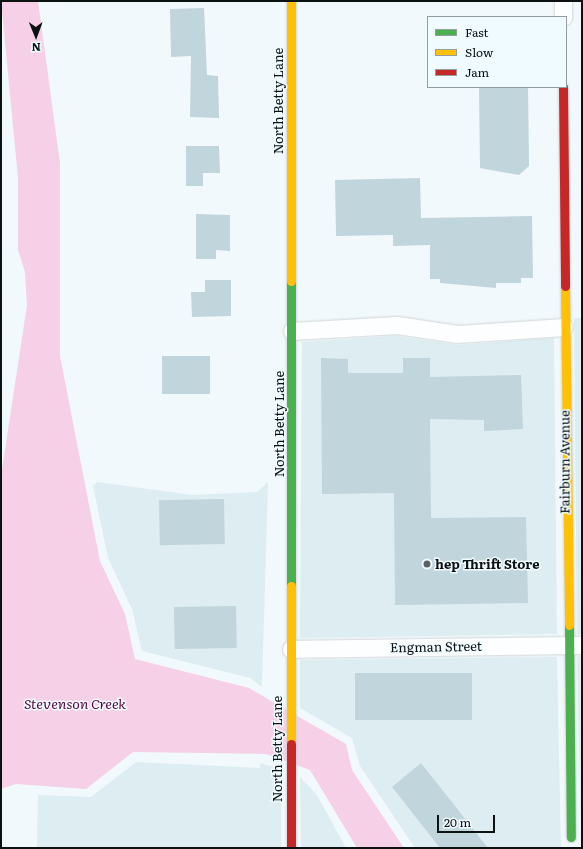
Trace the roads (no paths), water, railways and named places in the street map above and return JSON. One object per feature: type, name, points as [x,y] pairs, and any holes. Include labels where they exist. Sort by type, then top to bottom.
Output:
[{"type":"street","name":"North Betty Lane","points":[[290,1],[292,331],[290,689],[291,848]]},
{"type":"street","points":[[563,1],[563,16]]},
{"type":"street","name":"Fairburn Avenue","points":[[563,88],[564,327],[574,645],[571,837]]},
{"type":"street","points":[[292,331],[397,325],[457,334],[564,327]]},
{"type":"street","name":"Engman Street","points":[[291,649],[574,645]]},
{"type":"water","name":"Stevenson Creek","points":[[1,1],[38,1],[60,163],[60,356],[100,561],[125,614],[135,659],[249,688],[346,744],[352,770],[404,848],[357,848],[310,770],[266,754],[133,752],[86,789],[16,784],[1,789],[1,476],[27,305],[25,272],[18,250],[18,178]]},
{"type":"place","name":"hep Thrift Store","points":[[427,564]]}]
